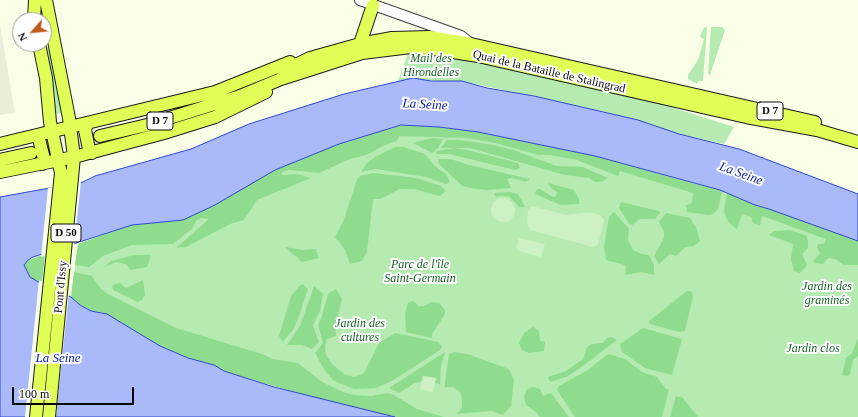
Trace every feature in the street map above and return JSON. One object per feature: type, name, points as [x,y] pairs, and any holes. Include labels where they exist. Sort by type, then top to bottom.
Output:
[{"type":"main road","points":[[34,12],[35,0]]},
{"type":"main road","name":"D 50","points":[[46,0],[74,157]]},
{"type":"main road","points":[[360,44],[373,5]]},
{"type":"main road","name":"Quai de la Bataille de Stalingrad","points":[[312,63],[360,44],[412,37],[430,38],[471,44],[680,90],[776,112],[858,134]]},
{"type":"main road","name":"Quai de la Bataille de Stalingrad","points":[[312,63],[362,53],[411,47],[428,48],[478,56],[664,98],[817,130],[858,142]]},
{"type":"main road","name":"D 50","points":[[41,52],[46,78],[52,132],[58,160]]},
{"type":"main road","points":[[0,144],[87,124],[152,106],[215,92],[298,59],[312,63]]},
{"type":"main road","points":[[0,172],[92,153],[164,134],[215,117],[248,102],[312,63]]},
{"type":"main road","name":"D 7","points":[[100,136],[147,125],[219,103],[312,63]]},
{"type":"main road","points":[[664,98],[680,90],[690,103]]},
{"type":"main road","points":[[87,124],[85,130],[89,149],[92,153]]},
{"type":"main road","points":[[35,136],[39,139],[44,159],[42,164]]},
{"type":"main road","points":[[0,160],[30,153]]},
{"type":"main road","name":"Pont d'Issy","points":[[36,417],[66,176],[74,157]]},
{"type":"main road","name":"Pont d'Issy","points":[[49,417],[66,176],[58,160]]},
{"type":"street","points":[[360,0],[460,36],[471,44]]},
{"type":"green space","points":[[704,27],[707,28],[703,81],[698,81],[697,84],[688,79],[688,75],[698,60],[704,39],[700,37]]},
{"type":"green space","points":[[711,27],[722,27],[725,30],[710,75],[708,74]]},
{"type":"green space","name":"Mail des Hirondelles","points":[[410,48],[611,88],[734,127],[724,144],[679,134],[605,112],[466,82],[425,80],[398,81]]},
{"type":"green space","points":[[48,52],[49,52],[53,62],[62,113],[56,114],[53,79]]},
{"type":"green space","points":[[401,125],[439,127],[478,132],[595,156],[722,191],[718,209],[713,214],[709,215],[687,212],[686,205],[692,203],[693,193],[620,171],[618,176],[577,160],[550,155],[539,155],[495,143],[467,138],[399,136],[397,141],[319,173],[289,170],[282,172],[282,175],[297,174],[311,178],[257,200],[244,220],[230,224],[186,247],[176,248],[209,219],[201,218],[196,221],[193,228],[173,244],[132,245],[103,256],[89,267],[75,265],[78,244],[132,225],[183,220],[215,205],[275,170],[339,144]]},
{"type":"green space","name":"Parc de l'île Saint-Germain","points":[[439,127],[720,190],[858,241],[858,417],[395,417],[71,297],[78,244],[275,170],[339,144]]},
{"type":"green space","points":[[432,138],[443,139],[438,148],[432,153],[413,143]]},
{"type":"green space","points":[[447,140],[460,140],[494,145],[513,150],[557,166],[583,167],[608,178],[603,181],[595,182],[589,178],[565,175],[470,148],[441,148]]},
{"type":"green space","points":[[395,147],[404,147],[425,154],[435,166],[446,174],[450,182],[446,184],[426,177],[376,169],[361,172],[367,163],[375,157]]},
{"type":"green space","points":[[454,148],[468,150],[518,163],[520,168],[515,170],[449,154],[436,154],[437,151]]},
{"type":"green space","points":[[439,159],[451,159],[469,165],[530,179],[526,182],[512,178],[507,179],[511,188],[486,190],[470,188],[462,186],[438,163]]},
{"type":"green space","points":[[374,173],[417,178],[441,186],[446,191],[439,196],[414,189],[400,189],[380,199],[373,199],[367,252],[362,261],[350,264],[345,250],[335,237],[343,222],[357,180],[360,176]]},
{"type":"green space","points":[[548,183],[574,190],[579,199],[579,204],[561,205],[535,194],[537,189],[540,189],[555,197],[557,192],[551,188]]},
{"type":"green space","points":[[509,192],[518,194],[525,207],[519,207],[510,197],[496,197],[494,193]]},
{"type":"green space","points":[[727,193],[755,205],[858,241],[858,265],[844,265],[835,259],[829,258],[823,264],[815,263],[813,261],[820,253],[817,247],[818,244],[824,244],[826,239],[762,216],[760,226],[753,223],[751,217],[742,214],[737,229],[729,223],[725,215],[724,211]]},
{"type":"green space","points":[[498,198],[508,198],[515,205],[515,215],[508,222],[498,222],[491,215],[491,205]]},
{"type":"green space","points":[[621,202],[659,211],[660,213],[655,219],[640,219],[632,225],[629,224],[619,208]]},
{"type":"green space","points":[[532,206],[566,215],[590,212],[600,215],[604,220],[598,245],[593,247],[530,230],[527,224],[528,210]]},
{"type":"green space","points":[[614,212],[629,229],[628,240],[633,250],[641,254],[649,255],[654,265],[654,275],[641,272],[626,275],[625,265],[606,260],[604,247],[609,217]]},
{"type":"green space","points":[[666,213],[690,218],[696,227],[700,241],[694,246],[685,247],[676,256],[670,254],[659,264],[654,256],[664,238],[664,232],[659,222]]},
{"type":"green space","points":[[790,230],[807,236],[808,248],[802,254],[807,265],[800,273],[794,271],[791,259],[793,244],[769,235],[774,231]]},
{"type":"green space","points":[[519,238],[545,244],[541,257],[516,250]]},
{"type":"green space","points":[[285,247],[303,250],[316,249],[319,258],[302,262]]},
{"type":"green space","points":[[45,254],[42,284],[30,277],[24,265],[28,260]]},
{"type":"green space","points":[[134,255],[151,255],[147,267],[130,270],[126,264],[117,262],[104,267],[111,261]]},
{"type":"green space","points":[[74,272],[92,276],[101,289],[108,294],[176,328],[262,354],[273,359],[298,363],[322,382],[343,392],[354,395],[371,396],[388,393],[417,409],[444,417],[395,417],[330,402],[239,376],[224,371],[214,365],[188,358],[160,346],[100,312],[91,311],[80,305],[71,297]]},
{"type":"green space","points":[[143,280],[145,295],[142,300],[138,302],[113,290],[112,286],[115,284],[120,283],[126,288]]},
{"type":"green space","points":[[303,284],[308,289],[298,319],[294,328],[283,342],[279,336],[291,296],[299,286]]},
{"type":"green space","points":[[314,286],[323,294],[320,311],[313,325],[319,342],[312,349],[302,345],[287,345],[300,326]]},
{"type":"green space","points":[[336,289],[342,299],[335,327],[336,336],[327,339],[325,348],[326,355],[332,364],[344,374],[354,377],[364,373],[379,343],[395,333],[438,342],[442,347],[440,350],[392,381],[376,388],[354,389],[334,381],[325,371],[315,353],[323,343],[318,325],[328,294]]},
{"type":"green space","points":[[687,291],[691,291],[693,296],[685,331],[679,332],[650,324],[649,321]]},
{"type":"green space","points":[[413,301],[419,306],[424,306],[431,302],[439,303],[445,310],[445,314],[432,334],[432,338],[406,332],[405,313],[408,303]]},
{"type":"green space","points":[[533,327],[539,331],[540,341],[545,342],[544,351],[529,353],[522,350],[519,343],[524,333]]},
{"type":"green space","points":[[643,328],[682,339],[672,375],[645,368],[622,352],[620,344]]},
{"type":"green space","points":[[612,337],[617,340],[580,368],[566,377],[550,382],[548,377],[566,371],[583,359],[587,347],[592,344],[602,343],[607,338]]},
{"type":"green space","points":[[858,338],[858,356],[853,360],[850,374],[847,376],[842,375],[846,358],[852,353]]},
{"type":"green space","points":[[445,352],[441,366],[440,384],[435,383],[436,379],[423,376],[422,381],[413,384],[399,393],[389,388]]},
{"type":"green space","points":[[454,352],[467,354],[509,369],[514,380],[511,406],[503,415],[491,411],[456,414],[462,408],[462,398],[460,392],[453,387],[445,387],[449,354]]},
{"type":"green space","points":[[608,354],[625,359],[642,372],[657,377],[666,389],[669,390],[662,417],[575,417],[557,390],[559,386],[588,370]]},
{"type":"green space","points":[[423,376],[436,378],[433,392],[420,389]]},
{"type":"green space","points":[[533,387],[540,389],[543,396],[551,393],[569,417],[540,417],[526,405],[524,397],[526,390]]},
{"type":"green space","points":[[676,396],[683,398],[698,417],[670,417]]},
{"type":"shaded area","points":[[0,24],[15,113],[0,115]]},
{"type":"water","name":"La Seine","points":[[413,78],[431,81],[462,81],[487,88],[534,96],[638,120],[679,134],[739,149],[858,194],[858,241],[755,205],[720,190],[595,156],[478,132],[439,127],[401,125],[339,144],[275,170],[215,205],[183,220],[132,225],[33,257],[24,265],[30,277],[42,284],[71,297],[80,305],[91,311],[107,314],[160,346],[188,358],[214,365],[224,371],[274,387],[395,417],[0,417],[0,197],[83,182],[95,176],[191,149],[249,124],[344,94]]},
{"type":"pier","points":[[81,181],[74,247],[41,257],[48,188]]},
{"type":"pier","points":[[39,280],[69,293],[56,417],[25,417]]},
{"type":"tunnel","points":[[33,153],[100,136]]},
{"type":"park label","name":"Jardin des graminés","points":[[827,294]]},
{"type":"park label","name":"Jardin des cultures","points":[[360,331]]},
{"type":"park label","name":"Jardin clos","points":[[813,349]]}]
